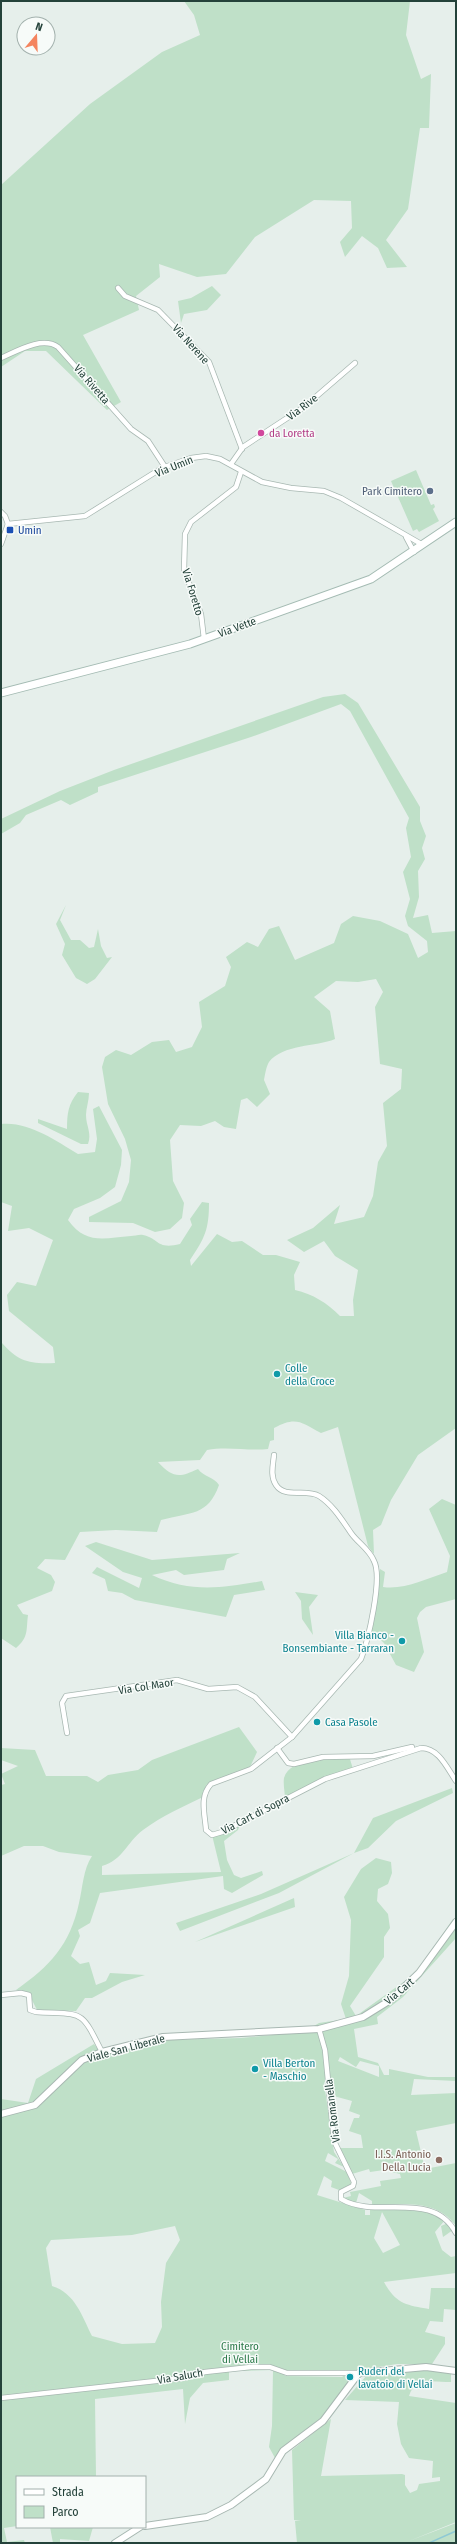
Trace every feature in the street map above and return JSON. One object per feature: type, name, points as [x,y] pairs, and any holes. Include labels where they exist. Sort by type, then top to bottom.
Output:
[{"type":"main road","name":"Via Vette","points":[[1,693],[204,639],[371,579],[414,552],[456,522]]},
{"type":"street","name":"Via Nerene","points":[[118,288],[125,296],[158,310],[209,362],[242,449]]},
{"type":"street","name":"Via Rivetta","points":[[1,358],[40,343],[53,343],[131,429],[148,441],[165,467]]},
{"type":"street","name":"Via Rive","points":[[230,464],[242,449],[304,406],[355,363]]},
{"type":"street","name":"Via Umin","points":[[5,525],[85,516],[165,467],[191,458],[206,456],[230,464],[241,472],[262,482],[291,488],[324,491],[341,498],[406,537],[424,545]]},
{"type":"street","name":"Via Foretto","points":[[204,639],[201,614],[184,570],[185,534],[191,522],[236,487],[241,472]]},
{"type":"street","points":[[1,512],[5,516],[5,525],[1,544]]},
{"type":"street","points":[[406,537],[414,552]]},
{"type":"street","name":"Via Cart di Sopra","points":[[274,1455],[272,1477],[276,1486],[288,1492],[318,1496],[334,1509],[353,1536],[369,1551],[375,1562],[378,1574],[367,1644],[361,1660],[292,1737],[251,1769],[210,1784],[203,1797],[206,1830],[212,1835],[345,1771],[410,1750],[429,1748]]},
{"type":"street","name":"Via Col Maor","points":[[67,1733],[62,1703],[66,1696],[177,1680],[208,1689],[237,1687],[255,1697],[292,1737]]},
{"type":"street","points":[[277,1748],[286,1761],[294,1764],[323,1757],[360,1757],[404,1748],[429,1748],[438,1755],[456,1781]]},
{"type":"street","name":"Via Cart","points":[[319,2029],[363,2017],[392,1998],[419,1973],[456,1922]]},
{"type":"street","points":[[1,1995],[21,1993],[29,1995],[30,2010],[36,2012],[79,2014],[87,2021],[102,2052]]},
{"type":"street","name":"Viale San Liberale","points":[[1,2114],[35,2104],[82,2060],[102,2052],[163,2037],[319,2029]]},
{"type":"street","name":"Via Romanella","points":[[319,2029],[325,2050],[334,2141],[339,2154],[354,2182],[353,2186],[341,2192],[341,2199],[362,2207],[419,2207],[434,2212],[450,2222],[456,2233]]},
{"type":"street","name":"Via Saluch","points":[[1,2398],[183,2378],[205,2372],[251,2367],[270,2367],[286,2373],[359,2373]]},
{"type":"street","points":[[146,2526],[207,2517],[231,2505],[266,2479],[283,2451],[323,2421],[359,2373],[426,2367],[456,2371]]},
{"type":"street","points":[[116,2543],[138,2528]]},
{"type":"green space","points":[[184,1],[410,1],[406,35],[421,79],[431,74],[429,128],[420,128],[408,209],[386,240],[407,267],[387,268],[378,248],[362,236],[345,257],[340,242],[352,228],[351,201],[314,200],[255,237],[226,274],[197,277],[159,264],[160,277],[136,296],[139,310],[83,335],[121,402],[107,410],[46,351],[25,351],[1,367],[1,185],[90,104],[162,52],[200,35],[194,15]]},
{"type":"green space","points":[[212,286],[221,295],[207,310],[184,314],[181,323],[178,301],[191,298]]},
{"type":"green space","points":[[416,470],[431,505],[434,504],[435,507],[433,509],[439,521],[419,532],[417,529],[413,531],[391,481]]},
{"type":"green space","points":[[345,694],[358,703],[420,807],[420,821],[426,836],[422,848],[425,859],[418,871],[419,897],[413,918],[428,915],[432,933],[456,931],[456,1428],[418,1455],[391,1500],[381,1525],[373,1530],[374,1554],[368,1546],[338,1427],[321,1433],[303,1423],[293,1421],[274,1428],[274,1440],[270,1441],[268,1449],[215,1449],[207,1450],[200,1460],[158,1462],[172,1474],[176,1475],[186,1474],[198,1469],[219,1485],[215,1495],[204,1508],[190,1514],[161,1520],[157,1532],[116,1530],[80,1532],[65,1560],[45,1559],[37,1568],[51,1575],[55,1582],[52,1591],[17,1605],[23,1614],[28,1615],[25,1637],[16,1648],[1,1638],[1,1342],[7,1349],[19,1358],[38,1363],[55,1363],[53,1347],[9,1311],[7,1295],[17,1282],[36,1286],[53,1240],[29,1228],[8,1231],[12,1206],[1,1202],[1,1124],[21,1125],[31,1128],[78,1154],[95,1152],[97,1139],[93,1109],[99,1106],[122,1150],[121,1165],[115,1187],[100,1198],[74,1209],[68,1220],[75,1228],[89,1237],[112,1238],[142,1235],[148,1236],[166,1246],[180,1244],[192,1225],[190,1219],[202,1202],[209,1203],[207,1227],[203,1239],[190,1260],[191,1266],[217,1234],[232,1242],[242,1241],[263,1255],[276,1255],[300,1262],[294,1275],[295,1290],[308,1294],[319,1300],[340,1316],[354,1316],[353,1300],[358,1270],[335,1256],[324,1241],[304,1252],[287,1240],[313,1228],[340,1205],[334,1224],[364,1217],[373,1196],[378,1162],[387,1146],[383,1103],[401,1089],[402,1069],[380,1064],[375,1007],[383,992],[376,979],[358,982],[336,981],[314,997],[330,1011],[335,1039],[291,1049],[275,1056],[268,1064],[264,1080],[270,1094],[257,1107],[247,1098],[241,1100],[236,1129],[224,1127],[215,1121],[201,1126],[180,1125],[170,1140],[173,1181],[184,1203],[182,1218],[170,1229],[155,1232],[133,1223],[89,1222],[89,1217],[121,1201],[129,1182],[131,1160],[125,1139],[108,1104],[102,1067],[105,1057],[116,1050],[131,1055],[152,1042],[169,1040],[176,1052],[192,1047],[202,1027],[199,1002],[225,986],[231,967],[226,957],[247,942],[258,947],[269,929],[279,926],[295,960],[334,943],[341,924],[353,916],[380,921],[408,934],[418,958],[428,952],[427,941],[408,926],[405,916],[410,899],[403,872],[411,857],[406,828],[409,818],[350,711],[341,704],[251,737],[98,787],[98,792],[70,805],[61,800],[26,815],[20,823],[1,834],[1,819],[60,791],[114,770],[323,697]]},
{"type":"green space","points":[[66,905],[60,920],[71,940],[80,940],[89,948],[94,947],[98,929],[101,946],[107,958],[112,957],[95,979],[87,984],[76,978],[62,955],[65,944],[56,924]]},
{"type":"green space","points":[[78,1092],[89,1093],[86,1110],[89,1133],[88,1144],[81,1144],[38,1123],[38,1119],[67,1129],[69,1109]]},
{"type":"green space","points":[[442,1499],[456,1505],[456,1599],[426,1607],[420,1612],[417,1618],[424,1652],[414,1672],[396,1665],[384,1643],[369,1629],[380,1569],[385,1572],[383,1587],[391,1588],[415,1583],[447,1572],[450,1556],[429,1509]]},
{"type":"green space","points":[[96,1542],[152,1560],[240,1553],[227,1559],[224,1570],[184,1575],[176,1570],[152,1575],[166,1581],[193,1587],[233,1586],[262,1581],[265,1590],[234,1595],[226,1617],[135,1600],[122,1593],[108,1591],[105,1579],[92,1573],[97,1567],[139,1588],[142,1578],[123,1572],[85,1546]]},
{"type":"green space","points":[[295,1592],[318,1595],[309,1607],[313,1635],[302,1619],[301,1601]]},
{"type":"green space","points":[[239,1727],[257,1752],[250,1767],[206,1785],[203,1797],[165,1816],[143,1830],[115,1860],[102,1866],[102,1875],[221,1872],[212,1835],[241,1822],[238,1830],[224,1841],[227,1860],[234,1875],[241,1878],[262,1871],[263,1875],[232,1893],[224,1889],[223,1876],[100,1893],[90,1923],[78,1930],[80,1936],[71,1956],[80,1964],[89,1962],[96,1985],[106,1981],[110,1973],[145,1975],[122,1982],[92,1998],[85,1998],[76,2011],[37,2010],[28,1992],[16,1990],[49,1963],[64,1943],[75,1918],[85,1873],[92,1856],[59,1852],[43,1846],[24,1846],[1,1856],[1,1785],[5,1784],[1,1774],[18,1766],[1,1760],[1,1748],[35,1750],[46,1776],[87,1776],[98,1782],[108,1775],[138,1770],[152,1760]]},
{"type":"green space","points":[[349,1756],[353,1769],[345,1771],[285,1799],[284,1778],[288,1771],[294,1766],[303,1762],[323,1758]]},
{"type":"green space","points":[[452,1788],[453,1793],[396,1821],[368,1848],[354,1853],[373,1818]]},
{"type":"green space","points":[[354,1853],[279,1893],[180,1931],[176,1923],[261,1894]]},
{"type":"green space","name":"Cimitero di Vellai","points":[[376,1858],[391,1862],[392,1873],[388,1884],[378,1889],[377,1901],[388,1914],[390,1928],[384,1937],[384,1957],[350,2006],[356,2016],[409,1978],[421,1966],[453,1919],[456,1919],[456,1938],[403,1997],[377,2017],[378,2024],[354,2029],[358,2057],[378,2063],[384,2075],[389,2075],[389,2069],[428,2077],[456,2077],[456,2081],[414,2079],[411,2095],[456,2093],[456,2123],[416,2131],[425,2169],[456,2163],[456,2226],[448,2217],[429,2207],[407,2204],[372,2205],[372,2201],[359,2193],[356,2203],[343,2198],[351,2196],[350,2192],[381,2186],[380,2181],[401,2178],[400,2174],[392,2172],[391,2163],[384,2164],[384,2170],[370,2172],[369,2169],[352,2174],[337,2148],[363,2148],[361,2135],[349,2131],[354,2118],[359,2118],[360,2115],[349,2111],[352,2101],[330,2095],[328,2078],[324,2083],[334,2152],[344,2167],[335,2163],[338,2159],[328,2153],[325,2161],[347,2172],[352,2186],[339,2190],[331,2187],[332,2181],[324,2176],[317,2195],[365,2210],[365,2215],[370,2215],[370,2210],[409,2208],[436,2215],[445,2220],[435,2232],[442,2250],[451,2257],[456,2256],[456,2273],[384,2282],[393,2295],[402,2302],[429,2309],[431,2288],[456,2288],[456,2310],[444,2309],[443,2322],[430,2321],[425,2332],[445,2337],[445,2344],[432,2364],[397,2364],[347,2372],[285,2372],[282,2368],[285,2376],[342,2377],[348,2373],[351,2379],[321,2419],[280,2450],[275,2458],[269,2447],[272,2426],[273,2370],[229,2371],[229,2380],[203,2383],[190,2398],[185,2424],[183,2389],[95,2399],[96,2476],[16,2476],[16,2526],[4,2528],[7,2542],[24,2540],[25,2543],[1,2543],[1,2099],[28,2103],[36,2079],[94,2044],[103,2056],[165,2040],[241,2038],[304,2032],[319,2023],[346,2019],[341,2004],[349,1976],[351,1920],[344,1897],[361,1869]],"holes":[[[340,2057],[356,2067],[360,2061],[379,2066],[379,2077],[338,2061]],[[382,2212],[400,2245],[383,2253],[374,2238]],[[175,2226],[180,2240],[166,2263],[161,2302],[162,2327],[155,2343],[122,2344],[92,2336],[77,2306],[67,2294],[52,2286],[46,2248],[51,2240],[132,2235]]]},
{"type":"green space","points":[[294,1898],[295,1907],[195,1942]]},
{"type":"green space","points":[[448,2223],[453,2230],[443,2237],[441,2226]]},
{"type":"green space","points":[[430,2369],[451,2372],[451,2382],[432,2381],[420,2383],[416,2385],[409,2396],[456,2403],[456,2522],[409,2541],[456,2523],[456,2543],[297,2543],[295,2521],[301,2521],[294,2520],[292,2450],[331,2419],[321,2476],[402,2474],[405,2475],[405,2485],[410,2493],[417,2490],[419,2484],[440,2481],[440,2477],[432,2478],[433,2461],[409,2458],[401,2444],[397,2424],[399,2402],[345,2400],[368,2374]]},
{"type":"green space","points":[[50,2528],[93,2528],[89,2541],[60,2539],[60,2543],[53,2543]]},
{"type":"waterway","points":[[429,2543],[456,2531]]},
{"type":"place","name":"da Loretta","points":[[261,433]]},
{"type":"place","name":"Park Cimitero","points":[[430,491]]},
{"type":"place","name":"Umin","points":[[10,530]]},
{"type":"place","name":"Colle della Croce","points":[[277,1374]]},
{"type":"place","name":"Villa Bianco - Bonsembiante - Tarraran","points":[[402,1641]]},
{"type":"place","name":"Casa Pasole","points":[[317,1722]]},
{"type":"place","name":"Villa Berton - Maschio","points":[[255,2069]]},
{"type":"place","name":"I.I.S. Antonio Della Lucia","points":[[439,2160]]},
{"type":"place","name":"Ruderi del lavatoio di Vellai","points":[[350,2377]]}]
